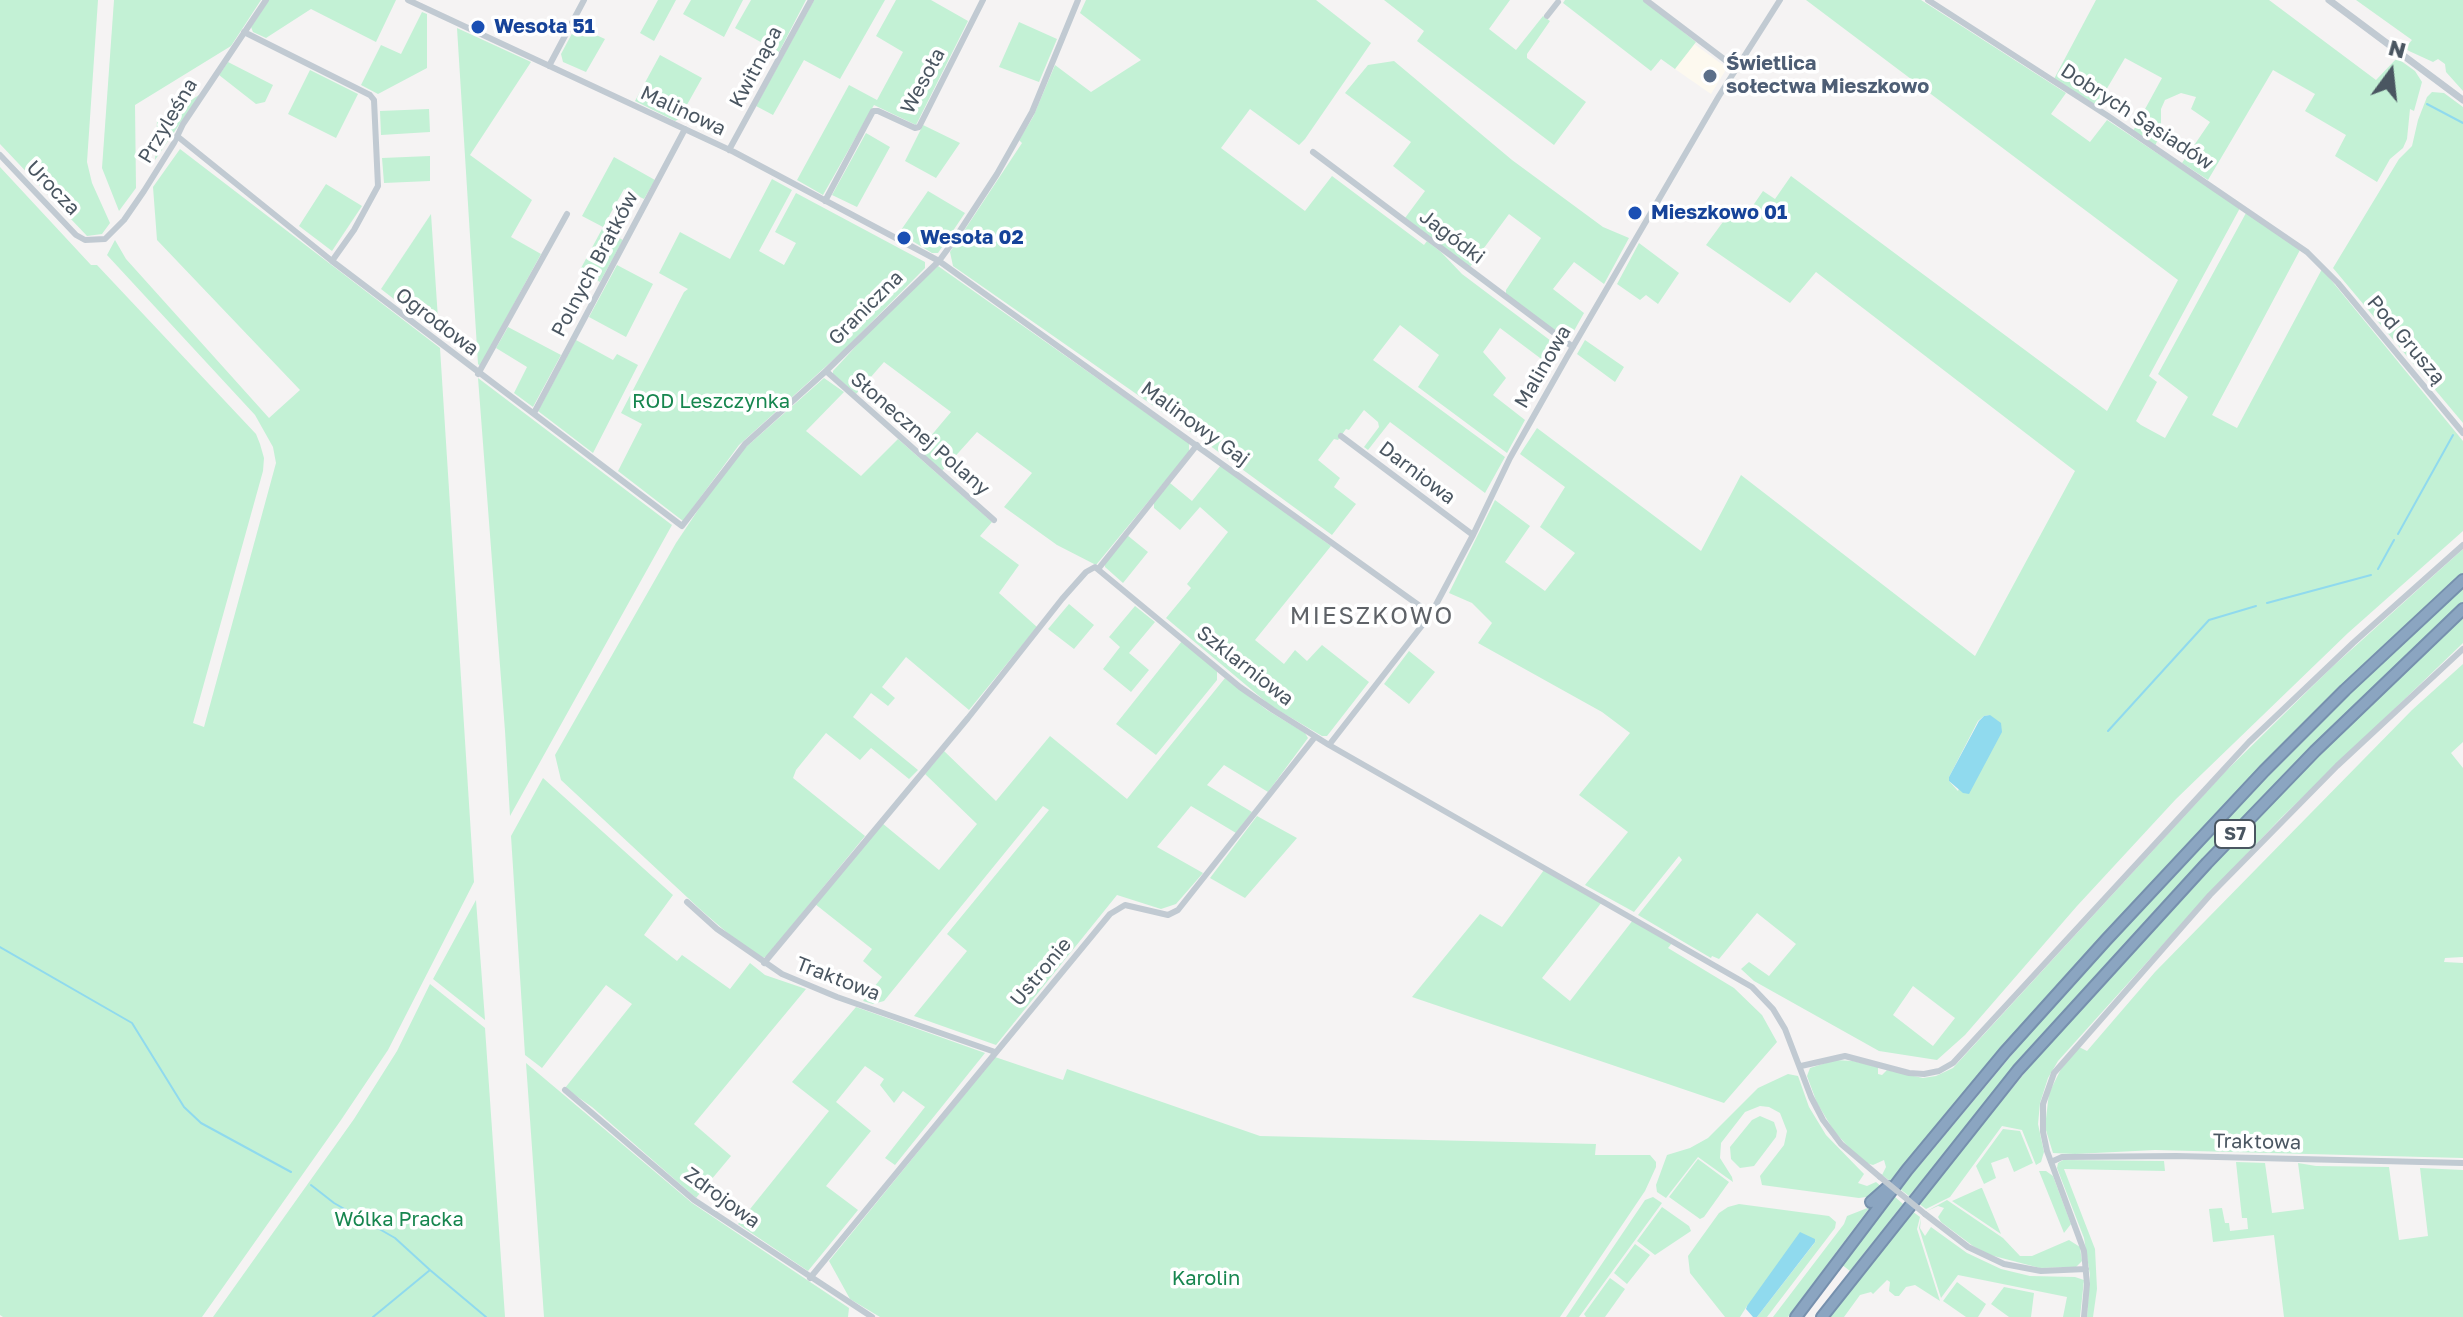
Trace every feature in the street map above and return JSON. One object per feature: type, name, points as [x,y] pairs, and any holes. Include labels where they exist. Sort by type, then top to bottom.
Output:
[{"type":"highway","name":"S7","points":[[1796,1317],[1907,1170],[2005,1052],[2214,823],[2345,690],[2463,580]]},
{"type":"highway","name":"S7","points":[[1823,1316],[2039,1047],[2207,863],[2315,751],[2463,609]]},
{"type":"highway","points":[[1871,1202],[1907,1170]]},
{"type":"street","name":"Przyleśna","points":[[85,240],[99,241],[113,232],[144,191],[183,124],[266,0]]},
{"type":"street","name":"Malinowa","points":[[408,0],[729,150],[939,261]]},
{"type":"street","points":[[549,66],[584,0]]},
{"type":"street","name":"Kwitnąca","points":[[729,150],[811,0]]},
{"type":"street","name":"Wesoła","points":[[825,201],[873,111],[919,127],[983,0]]},
{"type":"street","name":"Graniczna","points":[[682,526],[745,444],[826,371],[939,261],[992,184],[1032,112],[1078,0]]},
{"type":"street","points":[[1646,0],[1737,69]]},
{"type":"street","name":"Malinowa","points":[[1329,745],[1431,614],[1510,458],[1573,347],[1780,0]]},
{"type":"street","name":"Dobrych Sąsiadów","points":[[1928,0],[2244,207],[2307,252],[2323,268]]},
{"type":"street","points":[[2329,0],[2463,100]]},
{"type":"street","points":[[1547,16],[1558,1]]},
{"type":"street","points":[[244,32],[370,95],[374,100],[377,188],[354,230],[332,261]]},
{"type":"street","name":"Polnych Bratków","points":[[534,413],[685,129]]},
{"type":"street","name":"Ogrodowa","points":[[177,136],[478,374],[682,526]]},
{"type":"street","name":"Jagódki","points":[[1313,152],[1573,347]]},
{"type":"street","name":"Urocza","points":[[0,155],[76,235],[85,240]]},
{"type":"street","points":[[478,374],[567,214]]},
{"type":"street","name":"Malinowy Gaj","points":[[939,261],[1431,614]]},
{"type":"street","name":"Pod Gruszą","points":[[2323,268],[2463,433]]},
{"type":"street","name":"Słonecznej Polany","points":[[826,371],[994,520]]},
{"type":"street","name":"Darniowa","points":[[1341,436],[1473,535]]},
{"type":"street","points":[[764,963],[968,718],[1072,587],[1091,568],[1099,568],[1197,445]]},
{"type":"street","points":[[1801,1066],[1845,1056],[1924,1074],[1939,1071],[1953,1063],[2249,742],[2463,545]]},
{"type":"street","name":"Szklarniowa","points":[[1099,568],[1240,687],[1315,737],[1743,980],[1773,1009],[1785,1029],[1811,1097],[1833,1135],[1850,1153],[1968,1247],[2004,1264],[2053,1272],[2086,1269]]},
{"type":"street","points":[[2084,1317],[2086,1269],[2079,1235],[2044,1142],[2042,1110],[2047,1088],[2057,1068],[2210,895],[2337,766],[2463,649]]},
{"type":"street","name":"Ustronie","points":[[810,1278],[1116,910],[1132,905],[1168,915],[1178,910],[1315,737]]},
{"type":"street","name":"Traktowa","points":[[687,902],[717,929],[782,974],[995,1052]]},
{"type":"street","name":"Zdrojowa","points":[[565,1090],[688,1196],[872,1317]]},
{"type":"street","name":"Traktowa","points":[[2051,1162],[2062,1157],[2176,1156],[2463,1163]]},
{"type":"shaded area","points":[[1693,43],[1727,68],[1711,94],[1675,69]]},
{"type":"green space","points":[[0,0],[98,0],[87,162],[92,183],[110,223],[102,234],[87,236],[0,144]]},
{"type":"green space","points":[[114,0],[261,0],[231,46],[135,105],[136,188],[119,211],[102,168]]},
{"type":"green space","points":[[269,0],[396,0],[376,42],[311,9],[266,38],[253,32],[251,27]]},
{"type":"green space","points":[[658,0],[676,0],[654,41],[640,33]]},
{"type":"green space","points":[[691,0],[743,0],[724,37],[683,14]]},
{"type":"green space","points":[[751,0],[806,0],[779,52],[735,28]]},
{"type":"green space","points":[[814,0],[885,0],[840,79],[804,60],[773,115],[756,106]]},
{"type":"green space","points":[[896,0],[931,0],[968,21],[916,125],[874,105],[823,195],[797,180],[849,85],[877,100],[903,52],[876,36]]},
{"type":"green space","points":[[1086,0],[1316,0],[1371,43],[1299,145],[1250,109],[1221,148],[1305,211],[1332,176],[1424,245],[1427,241],[1462,274],[1559,347],[1560,353],[1552,367],[1500,328],[1483,352],[1506,378],[1493,395],[1525,420],[1507,453],[1418,387],[1439,355],[1400,325],[1373,360],[1505,457],[1485,493],[1390,422],[1368,450],[1364,447],[1379,427],[1378,422],[1364,410],[1349,430],[1346,429],[1338,440],[1334,439],[1318,460],[1340,478],[1334,487],[1356,504],[1332,535],[953,266],[950,252],[1022,143],[1019,140],[1033,117],[1055,65],[1091,92],[1141,60],[1080,13]]},
{"type":"green space","points":[[1384,0],[1510,0],[1489,29],[1516,50],[1543,16],[1550,21],[1527,58],[1586,102],[1554,145],[1417,41],[1424,31]]},
{"type":"green space","points":[[1565,0],[1643,0],[1696,42],[1675,69],[1661,59],[1651,71],[1563,3]]},
{"type":"green space","points":[[1806,0],[1921,0],[2066,93],[2051,114],[2090,142],[2107,120],[2240,208],[2149,376],[2157,382],[2136,421],[2165,438],[2188,397],[2158,374],[2246,213],[2300,250],[2212,415],[2237,428],[2322,269],[2463,441],[2463,531],[2348,633],[2176,799],[2077,906],[1965,1035],[1937,1060],[1879,1051],[1754,981],[1741,969],[1749,962],[1769,976],[1796,944],[1757,913],[1719,959],[1711,958],[1638,915],[1682,860],[1679,856],[1634,912],[1585,885],[1628,832],[1579,795],[1630,733],[1602,712],[1478,643],[1492,623],[1472,603],[1449,593],[1495,500],[1530,526],[1505,562],[1545,591],[1575,553],[1540,527],[1565,487],[1520,454],[1537,428],[1701,551],[1741,475],[1975,656],[2075,471],[1816,272],[1790,303],[1706,245],[1731,211],[1743,220],[1763,191],[1775,199],[1791,176],[2107,411],[2178,280]],"holes":[[[1990,715],[1958,791],[1949,777],[1978,721]],[[1913,986],[1955,1018],[1933,1046],[1893,1015]]]},
{"type":"green space","points":[[2096,0],[2269,0],[2376,80],[2397,58],[2415,71],[2422,82],[2414,111],[2410,109],[2403,148],[2390,159],[2377,182],[2335,156],[2346,135],[2305,111],[2315,94],[2273,70],[2208,180],[2182,163],[2210,122],[2191,109],[2196,97],[2181,93],[2165,100],[2161,109],[2161,132],[2155,146],[2133,131],[2162,78],[2125,58],[2096,107],[2054,79]]},
{"type":"green space","points":[[2356,0],[2463,0],[2463,91],[2446,72],[2445,64],[2409,51],[2405,48],[2412,40]]},
{"type":"green space","points":[[422,12],[427,14],[427,68],[378,94],[361,85],[381,45],[401,54]]},
{"type":"green space","points":[[1019,22],[1057,39],[1039,82],[999,67]]},
{"type":"green space","points":[[576,26],[605,39],[586,72],[563,62],[561,54]]},
{"type":"green space","points":[[457,28],[531,62],[470,155],[532,200],[511,237],[541,254],[480,366],[478,364]]},
{"type":"green space","points":[[660,55],[702,78],[675,121],[635,101]]},
{"type":"green space","points":[[1394,61],[1512,160],[1603,227],[1629,238],[1604,284],[1574,262],[1553,289],[1584,313],[1570,338],[1564,338],[1506,294],[1541,238],[1509,214],[1470,267],[1405,218],[1425,191],[1393,166],[1411,142],[1345,93],[1368,65]]},
{"type":"green space","points":[[228,62],[273,85],[265,102],[256,104],[219,75]]},
{"type":"green space","points":[[310,70],[358,94],[336,138],[288,114]]},
{"type":"green space","points":[[2432,92],[2444,93],[2463,107],[2463,423],[2333,268],[2399,159],[2412,146],[2418,120]]},
{"type":"green space","points":[[199,96],[155,160],[157,122]]},
{"type":"green space","points":[[429,109],[430,132],[381,135],[380,111]]},
{"type":"green space","points":[[923,125],[960,143],[936,178],[905,161]]},
{"type":"green space","points":[[866,133],[890,147],[857,207],[832,195]]},
{"type":"green space","points":[[180,149],[440,348],[474,882],[388,1050],[202,1317],[3,1317],[0,1315],[0,167],[256,434],[260,444],[264,458],[263,471],[193,723],[204,727],[276,463],[273,447],[255,415],[107,255],[115,240],[126,259],[269,418],[300,390],[157,240],[153,187]]},
{"type":"green space","points":[[430,156],[430,181],[384,183],[382,158]]},
{"type":"green space","points":[[614,157],[655,180],[644,199],[624,189],[603,227],[582,216]]},
{"type":"green space","name":"ROD Leszczynka","points":[[772,179],[792,190],[759,251],[784,265],[796,243],[775,232],[796,193],[925,262],[925,268],[843,351],[739,445],[683,521],[618,471],[642,424],[621,413],[688,289],[659,273],[680,232],[730,259]]},
{"type":"green space","points":[[326,184],[362,206],[332,251],[299,226]]},
{"type":"green space","points":[[928,191],[965,213],[938,253],[932,253],[899,233]]},
{"type":"green space","points":[[431,214],[439,334],[381,289]]},
{"type":"green space","points":[[602,229],[623,240],[600,282],[580,270]]},
{"type":"green space","points":[[1639,243],[1679,273],[1658,304],[1646,295],[1640,300],[1617,284]]},
{"type":"green space","points":[[617,265],[653,284],[626,337],[589,317]]},
{"type":"green space","points":[[938,266],[1189,443],[1189,452],[1096,565],[1057,545],[1004,507],[1032,473],[977,432],[942,471],[919,450],[951,412],[884,362],[856,394],[833,374],[865,334]]},
{"type":"green space","points":[[508,327],[561,355],[533,407],[514,393],[527,367],[496,348]]},
{"type":"green space","points":[[576,340],[613,360],[617,354],[638,365],[593,453],[538,411]]},
{"type":"green space","points":[[1585,340],[1624,367],[1615,382],[1577,354]]},
{"type":"green space","points":[[478,378],[672,525],[510,816],[505,731]]},
{"type":"green space","points":[[824,378],[844,392],[806,431],[861,476],[898,439],[992,522],[980,536],[1019,565],[999,593],[1037,627],[969,710],[906,657],[882,687],[895,698],[888,706],[871,693],[853,717],[918,770],[909,779],[871,748],[860,760],[826,733],[793,778],[865,836],[763,958],[702,911],[561,780],[555,755],[676,543],[716,483],[745,448]]},
{"type":"green space","points":[[1221,465],[1331,546],[1255,640],[1284,664],[1295,650],[1307,661],[1322,645],[1369,682],[1327,736],[1271,706],[1166,618],[1191,588],[1187,584],[1228,532],[1200,507],[1180,530],[1154,508],[1154,502],[1170,483],[1192,501]]},
{"type":"green space","points":[[1127,535],[1148,552],[1123,583],[1105,567],[1105,562]]},
{"type":"green space","points":[[2463,549],[2463,573],[2347,682],[2145,889],[2015,1032],[1890,1181],[1882,1175],[1886,1167],[1884,1160],[1873,1165],[1852,1151],[1834,1131],[1817,1103],[1807,1076],[1810,1068],[1835,1060],[1853,1061],[1878,1067],[1878,1074],[1882,1075],[1887,1070],[1923,1078],[1953,1068],[2225,772],[2331,668]]},
{"type":"green space","points":[[2463,588],[2463,603],[2290,769],[2155,910],[2045,1033],[1909,1196],[1900,1189],[2035,1027],[2203,842],[2347,697]]},
{"type":"green space","points":[[1069,604],[1094,625],[1074,649],[1048,629]]},
{"type":"green space","points":[[1135,606],[1155,622],[1129,653],[1149,670],[1131,692],[1103,669],[1120,647],[1109,637]]},
{"type":"green space","points":[[2463,618],[2463,643],[2282,817],[2058,1061],[2048,1078],[2040,1103],[2038,1124],[2044,1152],[2041,1162],[2036,1165],[2022,1130],[2002,1126],[1950,1197],[1926,1209],[1918,1203],[2037,1058],[2181,897],[2307,767]]},
{"type":"green space","points":[[1182,641],[1217,670],[1217,680],[1156,755],[1116,724]]},
{"type":"green space","points":[[1409,651],[1435,672],[1409,704],[1384,684]]},
{"type":"green space","points":[[2463,664],[2463,742],[2451,753],[2463,768],[2463,957],[2445,958],[2444,962],[2463,963],[2463,1158],[2155,1150],[2053,1153],[2045,1127],[2049,1093],[2061,1069],[2079,1047],[2087,1051],[2155,972],[2412,710]]},
{"type":"green space","points":[[1225,678],[1308,738],[1268,792],[1224,765],[1207,785],[1252,812],[1236,833],[1191,806],[1157,847],[1203,873],[1176,904],[1161,909],[1117,895],[996,1045],[914,1016],[967,951],[947,934],[1049,810],[1043,806],[884,1001],[873,1004],[863,1001],[882,977],[863,961],[872,949],[815,904],[882,823],[939,870],[977,824],[925,774],[944,751],[996,801],[1050,736],[1127,799]]},
{"type":"green space","points":[[543,778],[673,895],[644,935],[677,961],[682,955],[730,989],[750,963],[765,975],[806,989],[694,1124],[731,1156],[696,1198],[592,1107],[565,1088],[632,1004],[606,985],[542,1068],[525,1055],[511,836]]},
{"type":"green space","points":[[1257,816],[1297,838],[1245,898],[1210,878]]},
{"type":"green space","points":[[1544,870],[1602,902],[1542,978],[1570,1001],[1633,920],[1672,943],[1668,948],[1734,988],[1762,1015],[1777,1042],[1724,1103],[1412,997],[1480,914],[1502,927]]},
{"type":"green space","points":[[476,900],[485,1020],[433,979]]},
{"type":"green space","name":"Wólka Pracka","points":[[430,984],[485,1028],[505,1317],[213,1317],[354,1119],[397,1051]]},
{"type":"green space","points":[[856,1007],[985,1053],[895,1165],[885,1158],[925,1107],[903,1091],[894,1103],[880,1085],[884,1079],[865,1066],[836,1102],[871,1131],[826,1186],[858,1210],[808,1271],[738,1224],[829,1111],[792,1082]]},
{"type":"green space","name":"Karolin","points":[[995,1057],[1063,1080],[1067,1069],[1260,1136],[1596,1144],[1595,1155],[1650,1155],[1656,1167],[1645,1191],[1560,1317],[880,1317],[850,1299],[829,1261]]},
{"type":"green space","points":[[526,1063],[692,1203],[849,1308],[848,1317],[544,1317]]},
{"type":"green space","points":[[1788,1074],[1798,1076],[1809,1107],[1826,1135],[1864,1174],[1858,1183],[1867,1186],[1876,1182],[1883,1188],[1873,1196],[1859,1198],[1762,1185],[1760,1176],[1784,1145],[1787,1131],[1780,1113],[1760,1106],[1745,1112],[1721,1143],[1720,1158],[1733,1182],[1698,1157],[1666,1198],[1657,1192],[1656,1185],[1667,1155],[1708,1138],[1758,1088]]},
{"type":"green space","points":[[1760,1116],[1774,1122],[1776,1137],[1754,1166],[1740,1168],[1731,1159],[1730,1147],[1752,1120]]},
{"type":"green space","points":[[2003,1129],[2020,1131],[2033,1163],[2014,1172],[2008,1157],[1991,1163],[1996,1178],[1984,1184],[1976,1166]]},
{"type":"green space","points":[[1698,1159],[1729,1182],[1700,1219],[1669,1197]]},
{"type":"green space","points":[[2063,1160],[2164,1161],[2165,1171],[2064,1169],[2095,1249],[2097,1289],[2093,1317],[2087,1317],[2090,1275],[2084,1238],[2057,1168]]},
{"type":"green space","points":[[2236,1162],[2265,1163],[2272,1213],[2304,1209],[2298,1163],[2389,1167],[2399,1240],[2428,1236],[2420,1168],[2463,1170],[2463,1317],[2284,1317],[2274,1235],[2213,1242],[2209,1209],[2222,1208],[2230,1231],[2248,1229],[2247,1218],[2242,1218]]},
{"type":"green space","points":[[2039,1171],[2053,1176],[2071,1224],[2064,1233]]},
{"type":"green space","points":[[1982,1188],[2001,1234],[1952,1201]]},
{"type":"green space","points":[[1894,1196],[1903,1204],[1850,1271],[1841,1264]]},
{"type":"green space","points":[[1653,1197],[1662,1203],[1579,1317],[1566,1317],[1645,1200]]},
{"type":"green space","points":[[1947,1200],[2003,1238],[2020,1256],[2032,1256],[2069,1240],[2080,1247],[2082,1261],[2076,1267],[2040,1268],[1990,1255],[1941,1222],[1938,1217],[1944,1208],[1938,1206],[1927,1211]]},
{"type":"green space","points":[[1739,1204],[1829,1216],[1836,1222],[1835,1228],[1767,1317],[1757,1317],[1816,1241],[1747,1306],[1740,1317],[1725,1317],[1690,1273],[1688,1256],[1719,1213]]},
{"type":"green space","points":[[1662,1207],[1689,1226],[1691,1231],[1655,1255],[1637,1241]]},
{"type":"green space","points":[[1870,1207],[1788,1317],[1773,1317],[1847,1216]]},
{"type":"green space","points":[[1912,1211],[1920,1217],[1917,1229],[1940,1301],[1915,1285],[1906,1287],[1899,1296],[1895,1296],[1889,1291],[1890,1282],[1887,1280],[1873,1294],[1860,1295],[1844,1317],[1830,1317]]},
{"type":"green space","points":[[1921,1218],[1920,1228],[1925,1236],[1931,1227],[1967,1253],[2001,1269],[2030,1276],[2084,1280],[2080,1317],[2063,1317],[2067,1297],[1958,1275],[1941,1298],[1919,1228]]},
{"type":"green space","points":[[1635,1244],[1650,1255],[1627,1284],[1614,1273]]},
{"type":"green space","points":[[1610,1278],[1625,1289],[1605,1317],[1586,1317],[1584,1314]]},
{"type":"green space","points":[[1957,1282],[1986,1304],[1978,1317],[1966,1317],[1943,1301]]},
{"type":"green space","points":[[2004,1287],[2034,1293],[2031,1317],[2009,1317],[1991,1304]]},
{"type":"water","points":[[1990,715],[2001,723],[2002,732],[1969,794],[1963,793],[1949,781],[1949,777],[1979,721]]},
{"type":"water","points":[[1800,1232],[1815,1239],[1815,1242],[1757,1317],[1753,1317],[1747,1306]]},
{"type":"waterway","points":[[2427,104],[2463,123]]},
{"type":"waterway","points":[[2398,534],[2453,435]]},
{"type":"waterway","points":[[2378,569],[2394,540]]},
{"type":"waterway","points":[[2267,603],[2371,575]]},
{"type":"waterway","points":[[2108,731],[2209,620],[2256,606]]},
{"type":"waterway","points":[[0,947],[132,1023],[184,1107],[201,1123],[291,1172]]},
{"type":"waterway","points":[[311,1185],[334,1203],[395,1238],[430,1270]]},
{"type":"waterway","points":[[373,1317],[430,1270],[486,1317]]},
{"type":"place","name":"Wesoła 51","points":[[478,27]]},
{"type":"place","name":"Świetlica sołectwa Mieszkowo","points":[[1710,76]]},
{"type":"place","name":"Mieszkowo 01","points":[[1635,213]]},
{"type":"place","name":"Wesoła 02","points":[[904,238]]},
{"type":"district","name":"MIESZKOWO","points":[[1372,616]]}]
